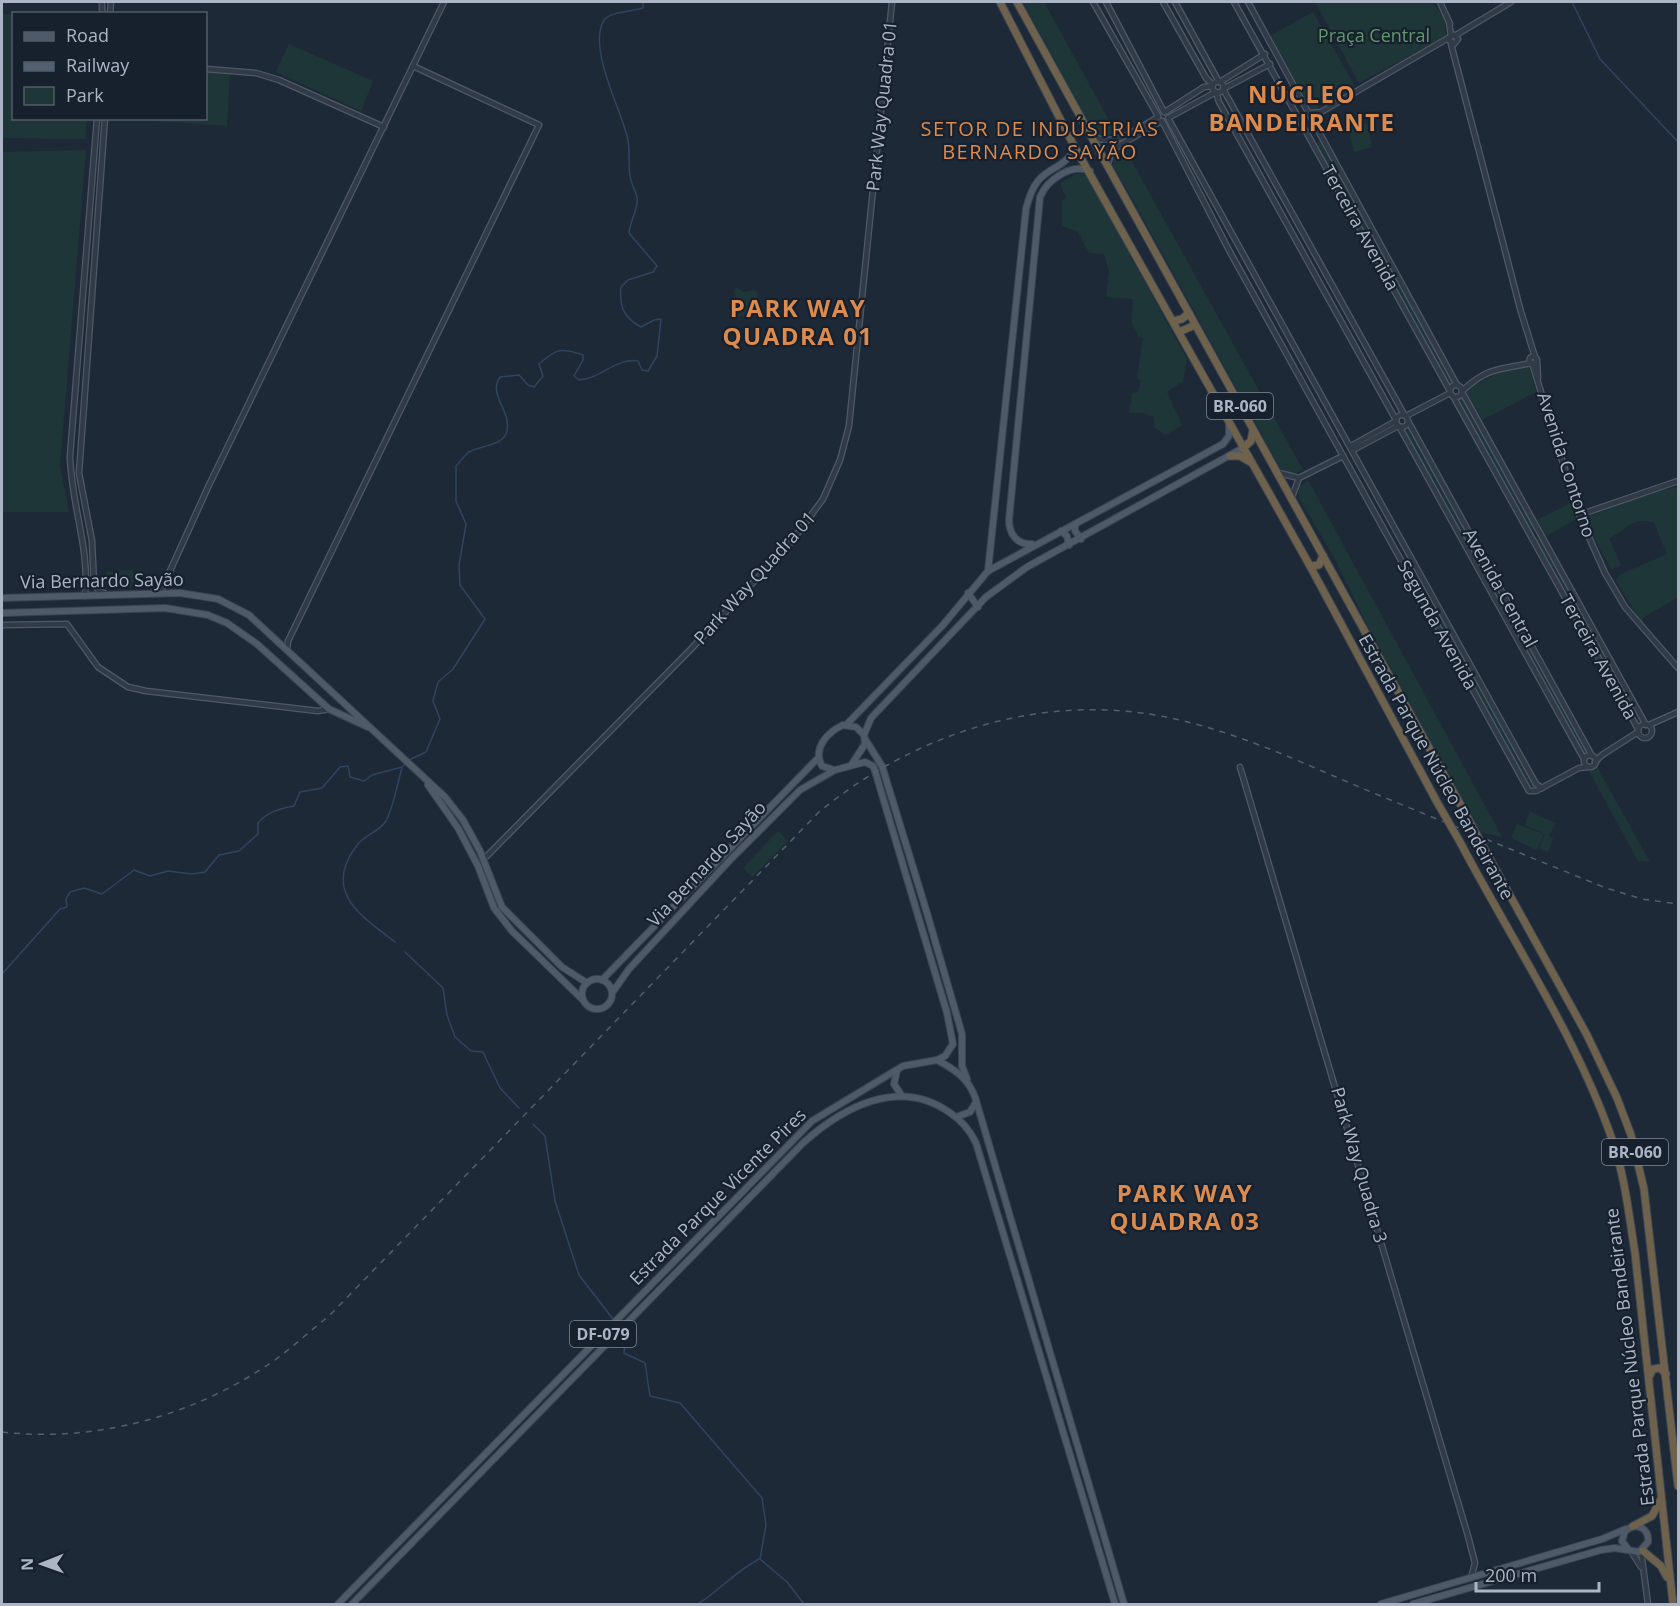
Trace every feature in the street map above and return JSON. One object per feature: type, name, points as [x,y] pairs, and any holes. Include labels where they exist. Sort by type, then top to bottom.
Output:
[{"type":"highway","name":"Estrada Parque Núcleo Bandeirante","points":[[1000,2],[1076,149],[1310,566],[1590,1082],[1614,1143],[1626,1196],[1635,1253],[1673,1605]]},
{"type":"highway","name":"Estrada Parque Núcleo Bandeirante","points":[[1017,2],[1587,1035],[1617,1098],[1631,1135],[1644,1189],[1678,1486]]},
{"type":"highway","points":[[1173,321],[1182,319],[1189,313]]},
{"type":"highway","points":[[1179,332],[1195,325]]},
{"type":"highway","points":[[1243,448],[1251,441],[1253,429]]},
{"type":"highway","points":[[1230,456],[1240,456],[1251,463]]},
{"type":"highway","points":[[1310,566],[1319,565],[1323,556]]},
{"type":"highway","points":[[1648,1378],[1653,1369],[1660,1368],[1666,1374]]},
{"type":"highway","points":[[1630,1527],[1652,1516],[1662,1497]]},
{"type":"highway","points":[[1642,1551],[1661,1566],[1670,1586]]},
{"type":"main road","points":[[988,571],[1028,200],[1039,178],[1069,158],[1076,149]]},
{"type":"main road","points":[[1035,544],[1023,543],[1011,532],[1010,504],[1040,197],[1044,188],[1054,179],[1077,169],[1090,172]]},
{"type":"main road","points":[[1049,170],[1054,171],[1054,179]]},
{"type":"main road","points":[[1021,263],[1027,268],[1034,267]]},
{"type":"main road","points":[[1020,278],[1033,278]]},
{"type":"main road","points":[[1006,410],[1015,417],[1020,413]]},
{"type":"main road","points":[[602,980],[609,985],[612,993],[611,1000],[600,1009],[593,1009],[583,1000],[583,988],[587,982],[602,980],[818,758],[826,737],[835,728],[847,724],[943,625],[988,571],[1223,444],[1229,436],[1229,421]]},
{"type":"main road","points":[[1003,429],[1011,425],[1018,428]]},
{"type":"main road","points":[[852,764],[860,754],[871,718],[996,587],[1243,448]]},
{"type":"main road","points":[[1212,449],[1217,453],[1219,461]]},
{"type":"main road","points":[[995,504],[1006,508],[1010,504]]},
{"type":"main road","points":[[1075,524],[1075,531],[1081,539]]},
{"type":"main road","points":[[1061,531],[1068,536],[1069,545]]},
{"type":"main road","points":[[968,593],[978,607]]},
{"type":"main road","name":"Via Bernardo Sayão","points":[[2,598],[106,594],[200,594],[218,598],[249,615],[285,642],[287,650],[454,808],[467,826],[502,907],[562,966],[587,982]]},
{"type":"main road","points":[[29,597],[35,600],[32,612]]},
{"type":"main road","points":[[46,598],[43,604],[49,611]]},
{"type":"main road","name":"Via Bernardo Sayão","points":[[2,613],[165,608],[208,615],[227,623],[257,644],[329,709],[371,728]]},
{"type":"main road","points":[[329,709],[337,697]]},
{"type":"main road","points":[[847,724],[856,727],[865,737],[882,766],[962,1034],[962,1066],[976,1102],[1124,1605]]},
{"type":"main road","points":[[818,758],[826,769],[835,770],[852,764],[868,763],[875,771],[946,1012],[953,1044],[945,1056],[937,1060]]},
{"type":"main road","name":"Via Bernardo Sayão","points":[[612,993],[629,969],[783,806],[800,790],[835,770]]},
{"type":"main road","name":"Via Bernardo Sayão","points":[[421,775],[458,828],[478,866],[494,908],[512,931],[583,1000]]},
{"type":"main road","points":[[937,1060],[956,1071],[969,1083]]},
{"type":"main road","name":"Estrada Parque Vicente Pires","points":[[338,1605],[812,1121],[897,1069],[915,1062],[937,1060]]},
{"type":"main road","points":[[897,1069],[894,1084],[902,1096]]},
{"type":"main road","name":"Estrada Parque Vicente Pires","points":[[352,1605],[674,1273],[819,1129],[858,1105],[874,1099],[902,1096],[931,1102],[956,1117],[974,1138],[987,1173],[1114,1605]]},
{"type":"main road","points":[[956,1117],[970,1112],[976,1102]]},
{"type":"main road","points":[[691,1257],[688,1252],[695,1240]]},
{"type":"main road","points":[[674,1273],[679,1264],[676,1259]]},
{"type":"main road","points":[[425,1516],[431,1522]]},
{"type":"main road","points":[[417,1524],[423,1530]]},
{"type":"main road","points":[[1381,1605],[1602,1539],[1630,1527],[1640,1526],[1647,1533],[1648,1542],[1642,1551],[1615,1548],[1585,1554],[1413,1605]]},
{"type":"main road","points":[[1629,1550],[1622,1541],[1630,1527]]},
{"type":"street","points":[[159,593],[208,485],[444,2]]},
{"type":"street","name":"Park Way Quadra 01","points":[[483,860],[692,648],[792,541],[823,499],[840,460],[849,426],[892,2]]},
{"type":"street","points":[[1093,2],[1100,2]]},
{"type":"street","name":"Segunda Avenida","points":[[1093,2],[1160,118],[1208,213],[1529,791],[1534,792],[1536,784]]},
{"type":"street","points":[[1163,2],[1206,78],[1213,85]]},
{"type":"street","points":[[1175,2],[1219,82]]},
{"type":"street","name":"Terceira Avenida","points":[[1234,2],[1265,54],[1638,733]]},
{"type":"street","name":"Terceira Avenida","points":[[1248,2],[1649,726]]},
{"type":"street","name":"Avenida Contorno","points":[[1440,2],[1454,39],[1457,61],[1533,360],[1579,516],[1605,573],[1625,607],[1678,668]]},
{"type":"street","points":[[1310,113],[1321,112],[1454,39],[1511,2]]},
{"type":"street","points":[[1098,11],[1107,4],[1164,112]]},
{"type":"street","points":[[1247,25],[1258,19]]},
{"type":"street","points":[[1251,33],[1262,27]]},
{"type":"street","points":[[1185,40],[1190,40],[1195,35]]},
{"type":"street","points":[[1108,166],[1110,153],[1130,141],[1160,118],[1164,112],[1265,54]]},
{"type":"street","points":[[1258,59],[1264,68]]},
{"type":"street","points":[[1090,134],[1106,140],[1126,134],[1160,118],[1168,118],[1270,64]]},
{"type":"street","points":[[285,642],[539,125],[413,66]]},
{"type":"street","points":[[207,69],[247,72],[279,80],[384,127]]},
{"type":"street","name":"Avenida Central","points":[[1219,82],[1595,762]]},
{"type":"street","name":"Avenida Central","points":[[1213,85],[1219,102],[1588,767]]},
{"type":"street","name":"Segunda Avenida","points":[[1164,112],[1219,207],[1536,784],[1542,788]]},
{"type":"street","points":[[1307,133],[1312,133],[1321,112]]},
{"type":"street","points":[[86,596],[85,541],[70,456],[97,120]]},
{"type":"street","points":[[105,120],[79,456],[84,503],[92,541],[94,584],[99,591],[106,594]]},
{"type":"street","points":[[1126,134],[1130,141]]},
{"type":"street","points":[[1314,144],[1315,139],[1322,136]]},
{"type":"street","points":[[1268,189],[1278,187]]},
{"type":"street","points":[[1271,195],[1278,187]]},
{"type":"street","points":[[1205,206],[1215,201]]},
{"type":"street","points":[[1208,213],[1219,207]]},
{"type":"street","points":[[89,217],[96,218]]},
{"type":"street","points":[[1367,241],[1376,235]]},
{"type":"street","points":[[1372,250],[1382,245]]},
{"type":"street","points":[[1329,301],[1336,300],[1339,296]]},
{"type":"street","points":[[1335,312],[1337,306],[1343,304]]},
{"type":"street","points":[[1279,340],[1288,335]]},
{"type":"street","points":[[1284,348],[1287,343],[1293,343]]},
{"type":"street","points":[[1452,394],[1458,397],[1461,389],[1492,371],[1533,360]]},
{"type":"street","points":[[1452,394],[1452,386],[1461,389]]},
{"type":"street","points":[[1351,448],[1397,423],[1399,416],[1406,418],[1452,394]]},
{"type":"street","points":[[1397,423],[1406,426],[1406,418]]},
{"type":"street","points":[[1292,500],[1295,483],[1299,478],[1336,458],[1342,453],[1344,445],[1351,448]]},
{"type":"street","points":[[1342,453],[1350,456],[1351,448]]},
{"type":"street","points":[[1277,473],[1299,478]]},
{"type":"street","points":[[1579,516],[1678,481]]},
{"type":"street","points":[[77,505],[84,503]]},
{"type":"street","points":[[78,511],[86,510]]},
{"type":"street","points":[[1530,538],[1540,532]]},
{"type":"street","points":[[1477,568],[1486,563]]},
{"type":"street","points":[[165,583],[168,593]]},
{"type":"street","points":[[1423,600],[1428,600],[1432,594]]},
{"type":"street","points":[[1429,610],[1432,605],[1438,605]]},
{"type":"street","points":[[67,611],[67,624],[98,667],[136,689],[318,711],[329,709]]},
{"type":"street","points":[[2,625],[67,624]]},
{"type":"street","points":[[1607,676],[1613,677],[1617,670]]},
{"type":"street","points":[[1464,674],[1476,672]]},
{"type":"street","points":[[1467,680],[1476,672]]},
{"type":"street","points":[[1612,685],[1613,681],[1622,679]]},
{"type":"street","points":[[1534,792],[1579,768],[1592,767],[1602,755],[1649,726],[1678,712]]},
{"type":"street","points":[[1638,733],[1648,736],[1649,726]]},
{"type":"street","points":[[1579,768],[1584,760],[1602,755]]},
{"type":"street","name":"Park Way Quadra 3","points":[[1240,767],[1475,1563],[1485,1573]]},
{"type":"street","points":[[1629,1550],[1641,1567]]},
{"type":"street","points":[[1642,1551],[1641,1567],[1648,1605]]},
{"type":"street","points":[[1471,1578],[1475,1563]]},
{"type":"green space","points":[[1023,2],[1044,2],[1116,133],[1103,137],[1094,132]]},
{"type":"green space","name":"Praça Central","points":[[1315,2],[1432,2],[1444,17],[1446,36],[1359,83]]},
{"type":"green space","points":[[1313,12],[1354,85],[1342,95],[1317,103],[1319,107],[1312,111],[1270,36]]},
{"type":"green space","points":[[2,14],[12,15],[12,120],[87,120],[85,139],[2,138]]},
{"type":"green space","points":[[289,44],[373,81],[361,111],[276,72]]},
{"type":"green space","points":[[207,72],[230,72],[227,126],[141,120],[207,120]]},
{"type":"green space","points":[[1367,123],[1372,147],[1354,152],[1348,128]]},
{"type":"green space","points":[[1321,141],[1374,233],[1367,238],[1315,144]]},
{"type":"green space","points":[[1125,149],[1303,470],[1291,475],[1281,469],[1113,165],[1114,155]]},
{"type":"green space","points":[[86,150],[60,467],[69,512],[2,512],[2,152]]},
{"type":"green space","points":[[1076,174],[1084,174],[1089,180],[1187,359],[1183,381],[1167,392],[1182,425],[1166,435],[1154,427],[1154,417],[1143,413],[1129,413],[1132,393],[1138,392],[1141,380],[1137,379],[1143,338],[1138,336],[1131,321],[1133,299],[1106,297],[1109,271],[1104,254],[1089,253],[1078,232],[1062,226],[1062,200],[1066,198],[1060,183]]},
{"type":"green space","points":[[1380,247],[1455,383],[1449,387],[1374,251]]},
{"type":"green space","points":[[738,288],[744,292],[755,290],[758,301],[753,311],[748,314],[730,317],[735,303],[734,289]]},
{"type":"green space","points":[[1528,365],[1536,392],[1482,420],[1465,390],[1494,375]]},
{"type":"green space","points":[[1463,397],[1536,530],[1528,534],[1456,401]]},
{"type":"green space","points":[[1410,429],[1588,753],[1583,757],[1403,433]]},
{"type":"green space","points":[[1308,480],[1502,837],[1481,832],[1369,629],[1335,559],[1299,498],[1299,488]]},
{"type":"green space","points":[[1678,487],[1678,597],[1644,617],[1641,622],[1616,581],[1619,575],[1667,554],[1654,523],[1639,521],[1609,538],[1621,565],[1611,569],[1585,518],[1643,495]]},
{"type":"green space","points":[[1571,503],[1576,519],[1546,536],[1537,520]]},
{"type":"green space","points":[[1539,537],[1613,671],[1607,672],[1533,541]]},
{"type":"green space","points":[[133,570],[134,586],[107,586],[106,572]]},
{"type":"green space","points":[[1437,608],[1536,788],[1530,791],[1431,611]]},
{"type":"green space","points":[[1597,767],[1650,862],[1638,861],[1589,771]]},
{"type":"green space","points":[[1530,812],[1556,823],[1549,836],[1553,838],[1548,852],[1539,849],[1545,834],[1524,825]]},
{"type":"green space","points":[[1517,824],[1544,834],[1537,850],[1511,838]]},
{"type":"green space","points":[[778,831],[788,841],[752,877],[743,868]]},
{"type":"waterway","points":[[409,760],[426,752],[440,719],[433,701],[438,682],[453,669],[485,619],[460,585],[459,565],[466,524],[456,501],[456,466],[469,452],[500,441],[506,434],[507,418],[497,391],[500,377],[519,375],[528,385],[534,387],[543,376],[539,364],[554,352],[563,350],[583,355],[583,360],[574,376],[579,380],[587,379],[630,361],[638,361],[642,370],[648,371],[657,356],[661,319],[641,327],[630,320],[622,306],[621,287],[628,280],[653,272],[657,266],[629,233],[637,202],[630,176],[628,140],[607,80],[600,47],[600,32],[604,20],[616,13],[643,8],[643,2]]},
{"type":"waterway","points":[[1572,2],[1600,59],[1678,142]]},
{"type":"waterway","points":[[2,974],[60,909],[67,907],[66,899],[70,892],[84,888],[102,894],[134,870],[150,876],[168,871],[192,874],[205,872],[219,855],[239,851],[258,834],[258,823],[266,816],[279,809],[294,806],[300,792],[322,788],[340,767],[348,766],[350,777],[364,781],[372,775],[402,767],[406,763]]},
{"type":"waterway","points":[[395,942],[358,912],[344,889],[343,875],[358,844],[386,821],[402,768]]},
{"type":"waterway","points":[[405,952],[443,988],[447,1015],[455,1037],[471,1051],[483,1052],[500,1088],[519,1108]]},
{"type":"waterway","points":[[533,1124],[545,1136],[555,1201],[579,1275],[613,1319]]},
{"type":"waterway","points":[[626,1337],[624,1353],[645,1363],[650,1396],[680,1403],[762,1498],[766,1525],[760,1559],[787,1582],[804,1604]]},
{"type":"waterway","points":[[698,1604],[759,1559]]},
{"type":"railway","points":[[2,1432],[74,1433],[110,1429],[145,1421],[213,1396],[275,1360],[329,1316],[819,812],[857,784],[898,759],[941,739],[986,724],[1033,714],[1080,710],[1128,711],[1200,725],[1274,751],[1606,888],[1642,899],[1678,904]]},
{"type":"district","name":"NÚCLEO BANDEIRANTE","points":[[1302,109]]},
{"type":"district","name":"SETOR DE INDÚSTRIAS BERNARDO SAYÃO","points":[[1040,140]]},
{"type":"district","name":"PARK WAY QUADRA 01","points":[[798,323]]},
{"type":"district","name":"PARK WAY QUADRA 03","points":[[1185,1208]]}]
